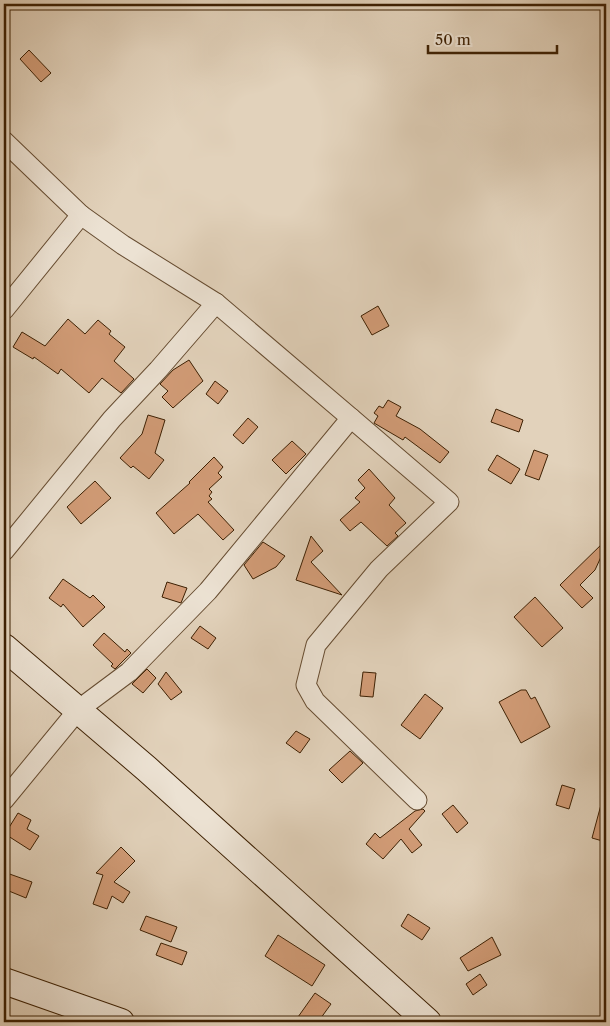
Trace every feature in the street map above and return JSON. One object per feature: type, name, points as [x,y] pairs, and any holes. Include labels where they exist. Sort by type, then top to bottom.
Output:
[{"type":"street","points":[[4,141],[81,215],[123,245],[216,302],[449,502],[378,569],[316,646],[306,685],[315,701],[417,800]]},
{"type":"street","points":[[4,310],[81,215]]},
{"type":"street","points":[[4,551],[112,419],[158,370],[216,302]]},
{"type":"street","points":[[4,800],[78,710],[129,672],[208,591],[350,418]]},
{"type":"street","points":[[4,646],[147,769],[428,1022]]},
{"type":"street","points":[[7,987],[121,1022]]},
{"type":"building","points":[[29,50],[51,73],[41,82],[20,59]]},
{"type":"building","points":[[378,306],[389,326],[372,335],[361,316]]},
{"type":"building","points":[[68,319],[85,334],[98,320],[111,331],[109,334],[125,347],[114,361],[134,379],[121,393],[102,378],[89,393],[61,369],[58,374],[34,357],[33,359],[13,347],[22,332],[45,346]]},
{"type":"building","points":[[189,360],[203,381],[173,408],[162,397],[168,391],[160,384],[173,370]]},
{"type":"building","points":[[215,381],[228,391],[218,404],[206,394]]},
{"type":"building","points":[[388,400],[401,407],[396,416],[420,429],[449,452],[440,463],[405,437],[403,440],[374,423],[378,416],[374,413],[379,406],[383,408]]},
{"type":"building","points":[[496,409],[523,420],[519,432],[491,422]]},
{"type":"building","points":[[148,415],[165,420],[155,453],[164,460],[149,479],[133,466],[131,468],[120,458],[142,434]]},
{"type":"building","points":[[248,418],[258,427],[243,444],[233,435]]},
{"type":"building","points":[[292,441],[306,454],[286,474],[272,460]]},
{"type":"building","points":[[534,450],[548,455],[539,480],[525,475]]},
{"type":"building","points":[[497,455],[520,469],[511,484],[488,470]]},
{"type":"building","points":[[214,457],[223,467],[218,473],[222,477],[209,489],[212,492],[209,496],[212,499],[208,502],[234,530],[223,540],[198,514],[174,534],[156,513],[190,483]]},
{"type":"building","points":[[369,469],[395,498],[389,505],[406,523],[395,533],[398,536],[387,546],[361,522],[350,531],[340,520],[360,502],[355,498],[365,488],[358,480]]},
{"type":"building","points":[[95,481],[111,498],[81,524],[67,507]]},
{"type":"building","points":[[311,536],[323,551],[311,562],[342,595],[296,580]]},
{"type":"building","points":[[606,540],[606,546],[595,570],[580,585],[593,598],[582,608],[560,585]]},
{"type":"building","points":[[263,542],[285,556],[276,567],[253,579],[244,565]]},
{"type":"building","points":[[63,579],[90,598],[93,595],[105,607],[83,627],[63,604],[61,607],[49,598]]},
{"type":"building","points":[[167,582],[187,588],[181,603],[162,597]]},
{"type":"building","points":[[535,597],[563,628],[542,647],[514,617]]},
{"type":"building","points":[[200,626],[216,638],[208,649],[191,638]]},
{"type":"building","points":[[104,633],[125,652],[127,649],[131,653],[115,669],[111,666],[113,664],[93,645]]},
{"type":"building","points":[[147,669],[156,678],[143,693],[132,684]]},
{"type":"building","points":[[166,672],[182,692],[171,700],[158,684]]},
{"type":"building","points":[[363,672],[376,673],[373,697],[360,696]]},
{"type":"building","points":[[521,690],[526,690],[531,699],[535,697],[550,727],[521,743],[499,702]]},
{"type":"building","points":[[425,694],[443,708],[420,739],[401,725]]},
{"type":"building","points":[[296,731],[310,739],[300,753],[286,743]]},
{"type":"building","points":[[350,751],[363,763],[342,783],[329,770]]},
{"type":"building","points":[[562,785],[575,789],[569,809],[556,805]]},
{"type":"building","points":[[602,801],[606,801],[606,842],[592,838]]},
{"type":"building","points":[[453,805],[468,823],[457,833],[442,814]]},
{"type":"building","points":[[423,809],[425,811],[409,829],[422,845],[412,853],[401,839],[383,859],[366,844],[375,833],[380,838],[415,811]]},
{"type":"building","points":[[18,813],[31,820],[27,829],[39,836],[30,850],[5,834]]},
{"type":"building","points":[[121,847],[135,861],[114,882],[130,892],[123,903],[112,896],[107,909],[93,904],[103,875],[96,873]]},
{"type":"building","points":[[4,872],[32,882],[26,898],[4,889]]},
{"type":"building","points":[[408,914],[430,928],[422,940],[401,926]]},
{"type":"building","points":[[146,916],[177,927],[171,942],[140,930]]},
{"type":"building","points":[[278,935],[325,965],[312,986],[265,956]]},
{"type":"building","points":[[492,937],[501,955],[468,971],[460,958]]},
{"type":"building","points":[[161,943],[187,952],[182,965],[156,955]]},
{"type":"building","points":[[480,974],[487,985],[473,995],[466,984]]},
{"type":"building","points":[[315,993],[331,1004],[318,1022],[306,1022],[298,1017]]}]
